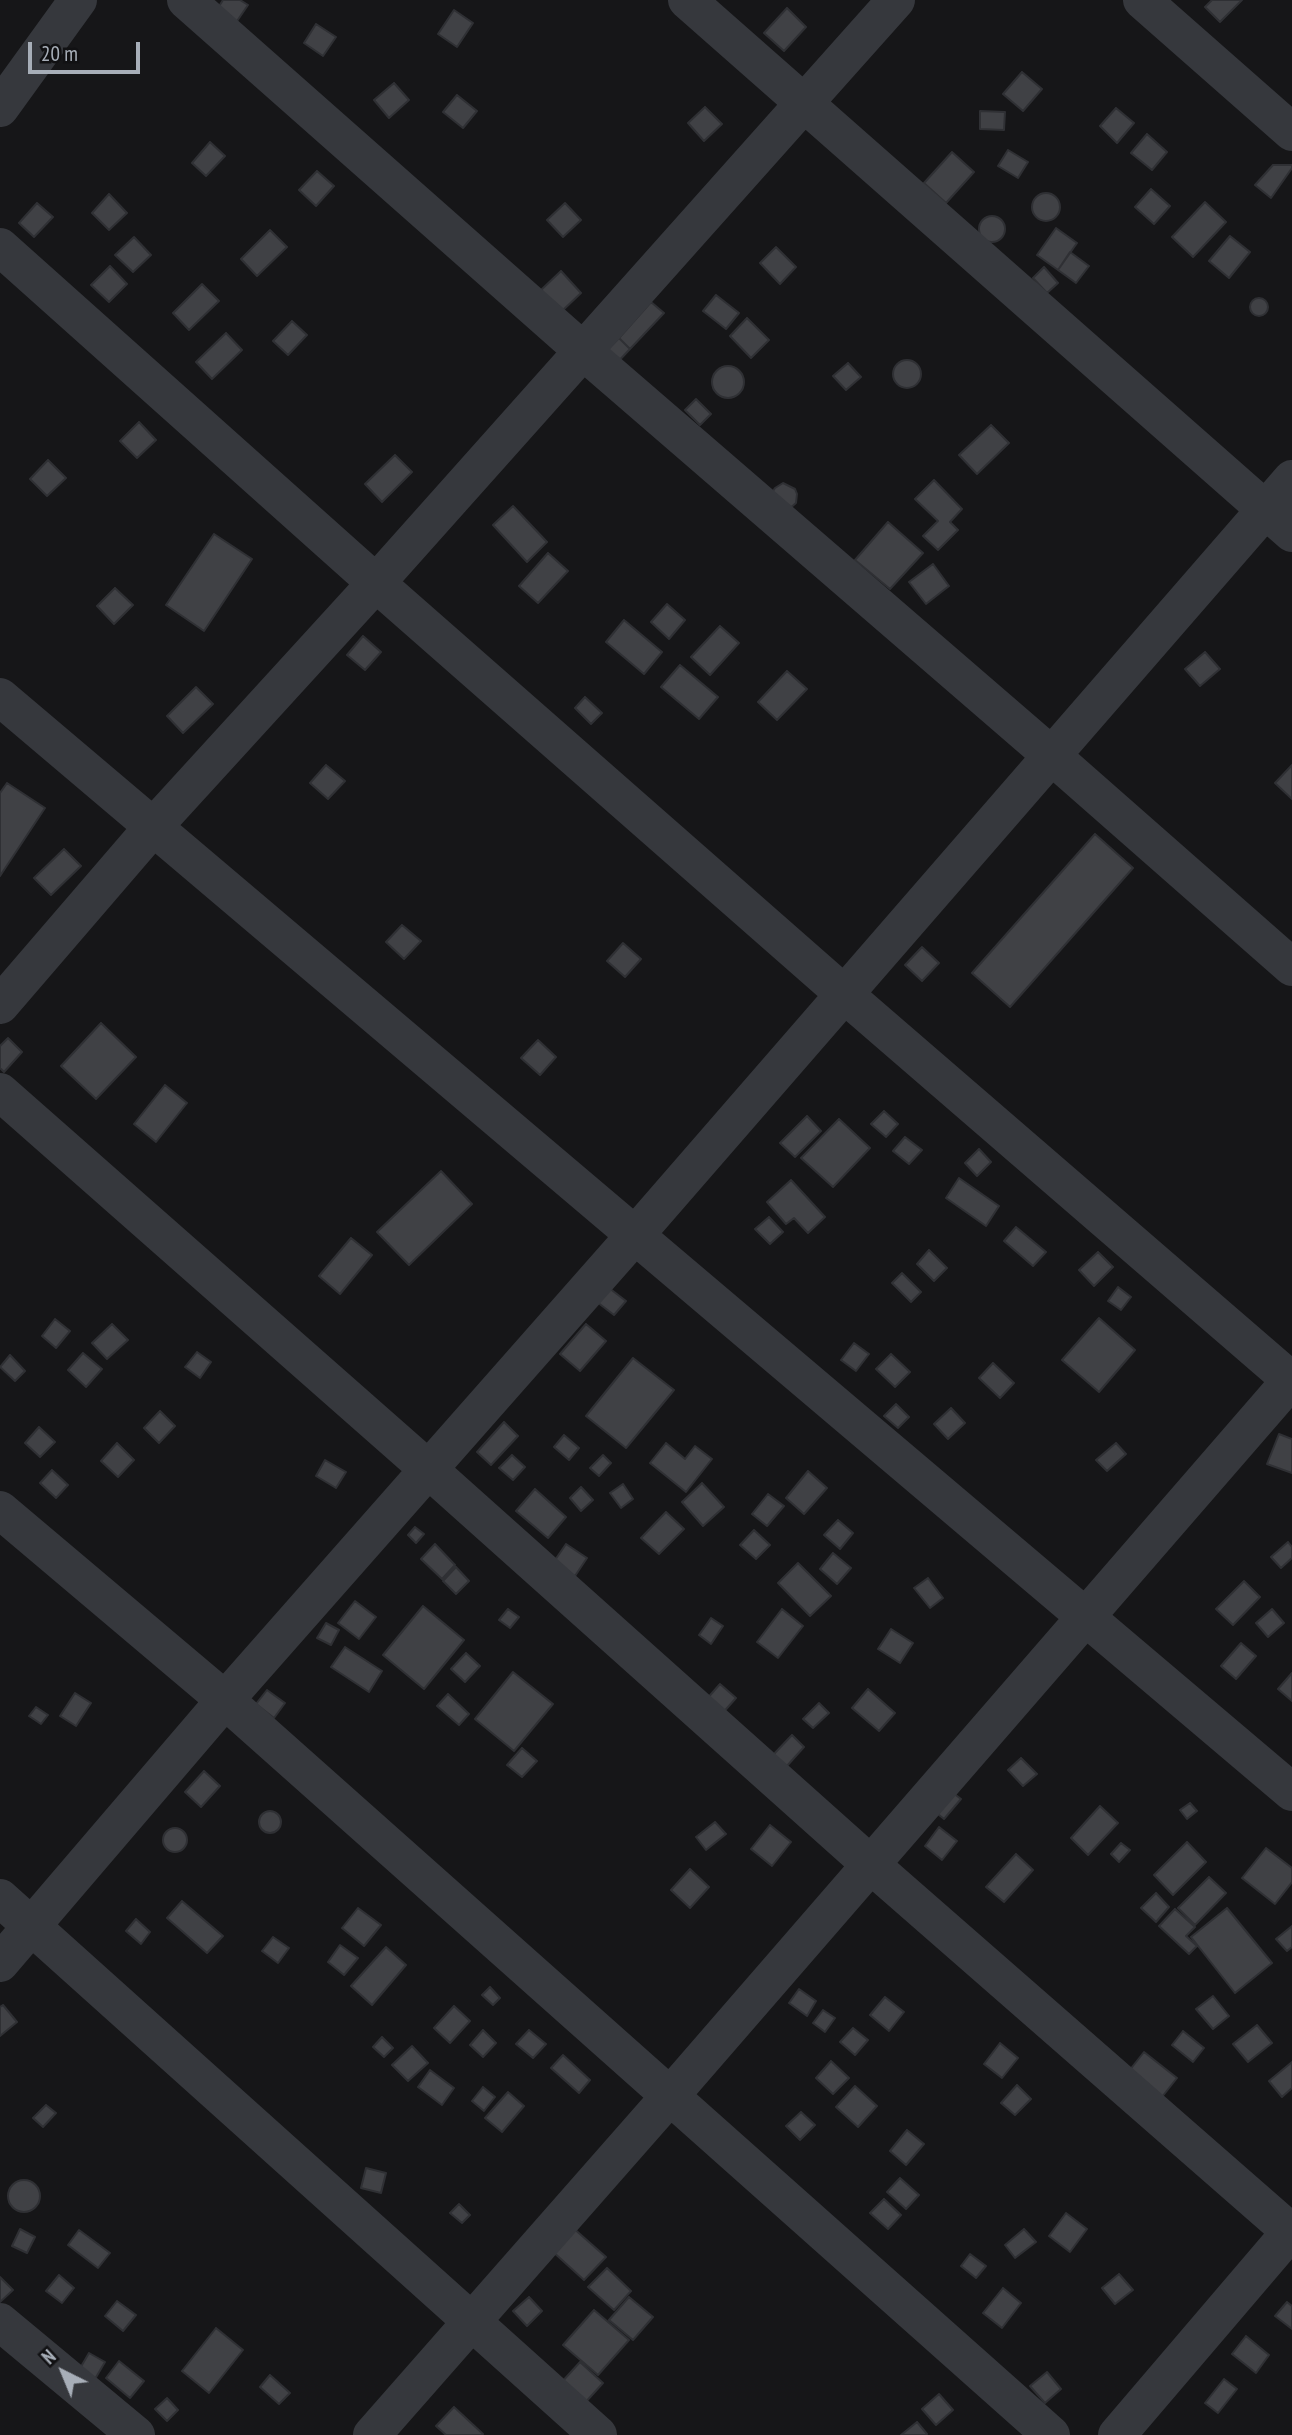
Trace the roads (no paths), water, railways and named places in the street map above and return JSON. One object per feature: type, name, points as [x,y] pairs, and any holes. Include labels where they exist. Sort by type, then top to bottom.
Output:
[{"type":"street","points":[[0,108],[78,0]]},
{"type":"street","points":[[186,0],[582,350],[1292,967]]},
{"type":"street","points":[[687,0],[1279,521]]},
{"type":"street","points":[[0,1005],[154,826],[376,583],[896,0]]},
{"type":"street","points":[[1142,0],[1292,132]]},
{"type":"street","points":[[0,247],[376,583],[845,994],[1292,1380],[372,2435]]},
{"type":"street","points":[[0,1963],[225,1700],[1052,756],[1279,521],[1292,479]]},
{"type":"street","points":[[0,697],[1292,1792]]},
{"type":"street","points":[[0,1092],[870,1864],[1292,2231],[1117,2435]]},
{"type":"street","points":[[0,1510],[225,1700],[1051,2435]]},
{"type":"street","points":[[0,1898],[598,2435]]},
{"type":"street","points":[[0,2322],[136,2435]]}]
